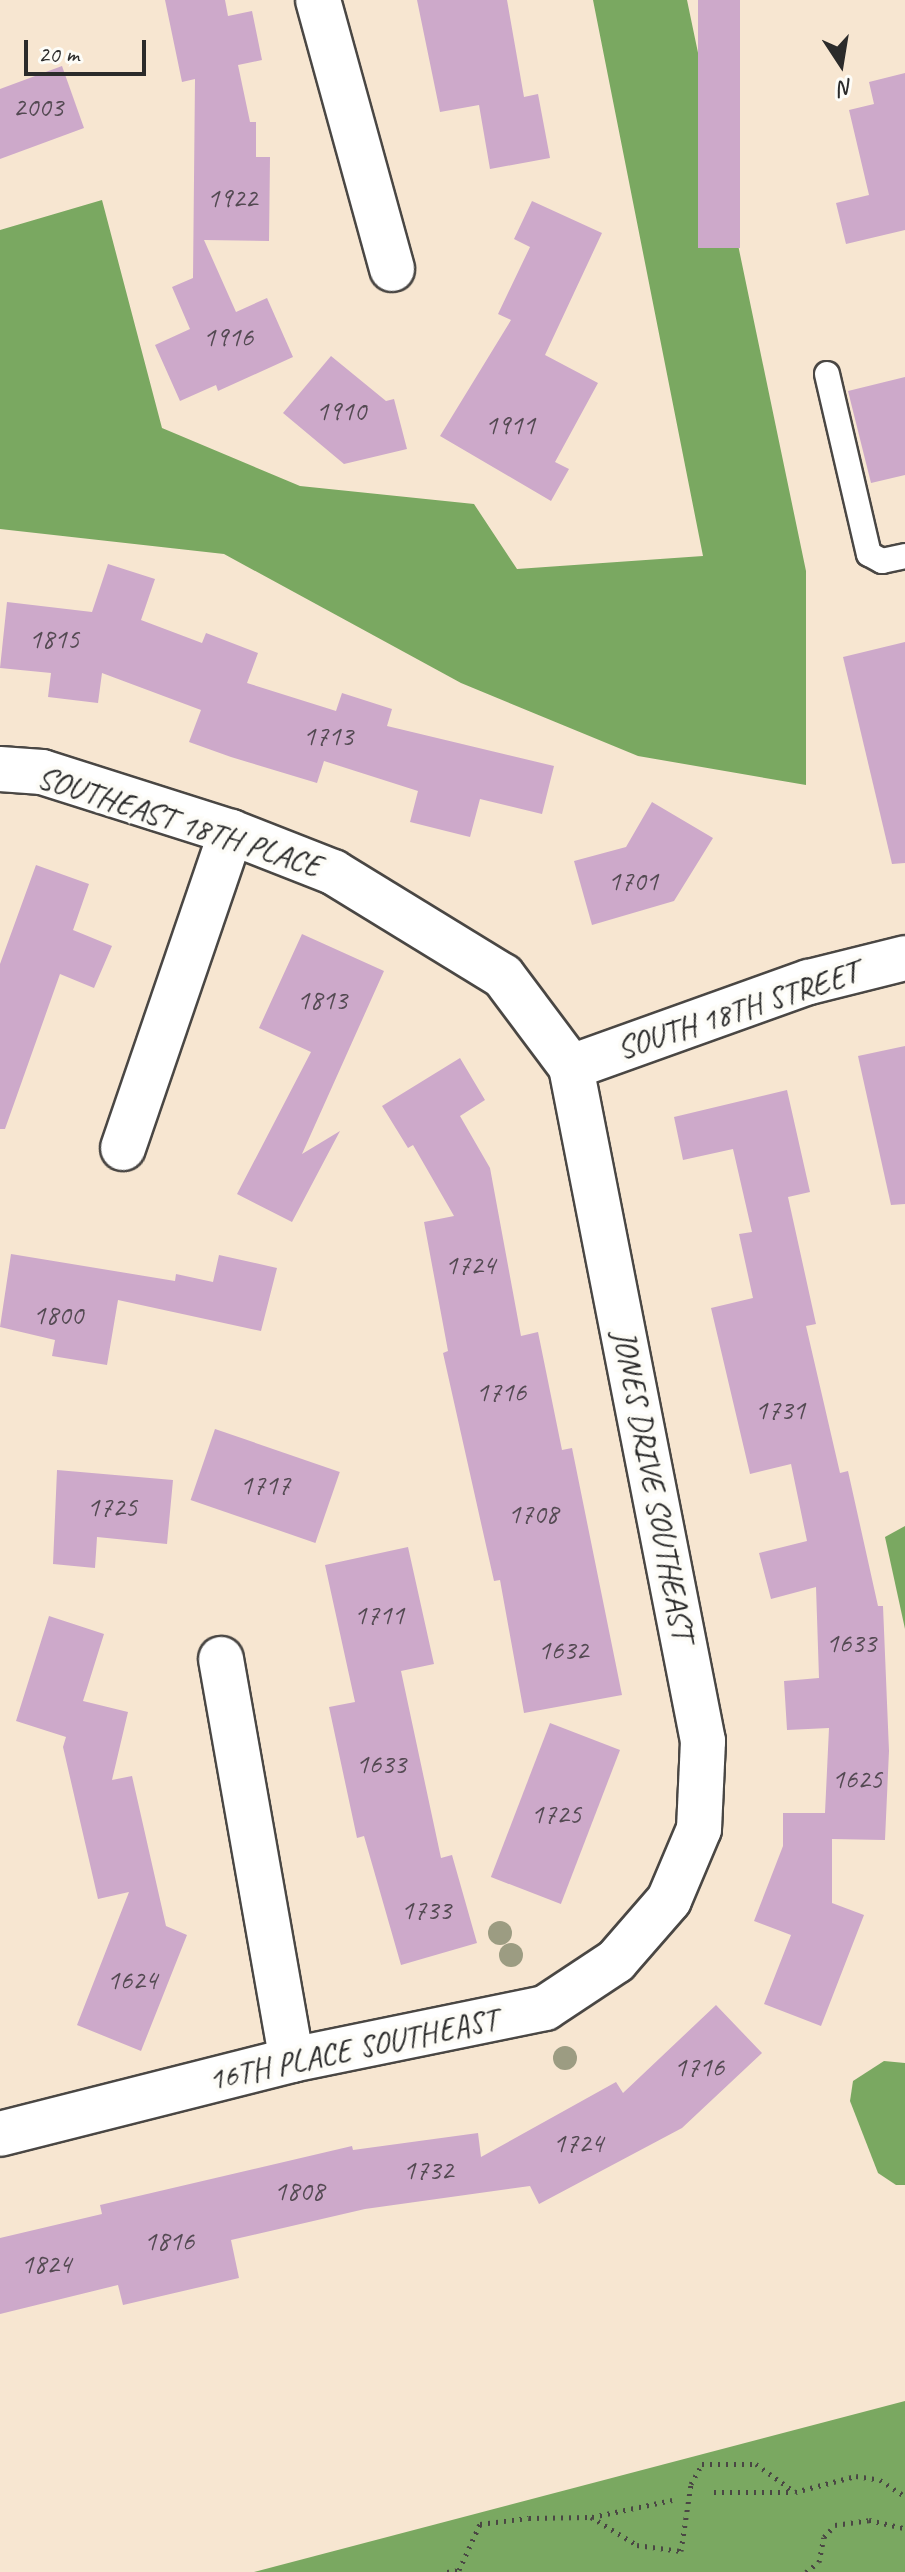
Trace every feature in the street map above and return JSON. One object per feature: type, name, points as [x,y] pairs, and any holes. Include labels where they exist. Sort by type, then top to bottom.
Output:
[{"type":"street","points":[[318,0],[392,269]]},
{"type":"street","name":"SOUTHEAST 18TH PLACE","points":[[0,769],[42,772],[231,832],[333,872],[503,976],[571,1067]]},
{"type":"street","points":[[123,1148],[231,832]]},
{"type":"street","name":"SOUTH 18TH STREET","points":[[571,1067],[809,982],[905,958]]},
{"type":"street","name":"JONES DRIVE SOUTHEAST","points":[[571,1067],[703,1741],[699,1829],[669,1900]]},
{"type":"street","points":[[221,1659],[292,2060]]},
{"type":"street","name":"16TH PLACE SOUTHEAST","points":[[0,2134],[292,2060],[545,2008],[616,1961],[669,1900]]},
{"type":"lane","points":[[827,374],[869,554],[882,561],[905,556]]},
{"type":"path","points":[[591,2517],[637,2545],[681,2551],[691,2484],[702,2464],[756,2464],[795,2492]]},
{"type":"path","points":[[714,2492],[795,2492],[856,2476],[880,2480],[905,2496]]},
{"type":"path","points":[[447,2572],[459,2570],[480,2524],[591,2517],[672,2500]]},
{"type":"path","points":[[806,2572],[819,2562],[824,2537],[835,2525],[869,2520],[905,2528]]},
{"type":"green space","points":[[593,0],[687,0],[806,571],[806,785],[638,756],[461,683],[224,554],[0,529],[0,230],[102,200],[162,428],[300,486],[474,504],[517,569],[703,556]]},
{"type":"green space","points":[[905,1526],[905,1629],[885,1537]]},
{"type":"green space","points":[[884,2061],[905,2063],[905,2185],[896,2185],[878,2173],[850,2101],[853,2081]]},
{"type":"green space","points":[[905,2401],[905,2572],[254,2572]]},
{"type":"building","points":[[165,0],[225,0],[228,16],[252,11],[262,60],[238,65],[250,122],[256,122],[256,157],[270,157],[269,241],[204,240],[236,312],[267,298],[293,357],[218,391],[216,385],[180,401],[155,345],[190,329],[172,287],[193,278],[195,79],[182,82]]},
{"type":"building","points":[[417,0],[507,0],[524,97],[538,94],[550,158],[490,169],[479,105],[440,112]]},
{"type":"building","points":[[698,0],[740,0],[740,248],[698,248]]},
{"type":"building","points":[[62,66],[84,128],[0,159],[0,89]]},
{"type":"building","points":[[905,73],[905,230],[846,244],[836,203],[869,195],[849,110],[874,104],[869,82]]},
{"type":"building","points":[[532,201],[602,233],[545,355],[598,383],[555,462],[569,469],[551,501],[440,436],[511,320],[498,314],[530,247],[514,239]]},
{"type":"building","points":[[331,356],[386,401],[394,399],[407,449],[344,464],[283,413]]},
{"type":"building","points":[[905,377],[905,475],[871,483],[848,391]]},
{"type":"building","points":[[108,564],[155,579],[141,620],[202,643],[206,633],[258,653],[247,683],[336,711],[342,693],[392,709],[387,726],[554,766],[542,814],[480,799],[470,837],[410,822],[418,791],[324,761],[317,783],[189,742],[201,710],[102,673],[98,703],[48,697],[51,673],[0,668],[7,602],[92,612]]},
{"type":"building","points":[[905,642],[905,863],[892,864],[843,657]]},
{"type":"building","points":[[652,802],[713,838],[674,901],[592,925],[574,861],[626,847]]},
{"type":"building","points":[[36,865],[89,884],[73,930],[112,946],[94,988],[60,974],[5,1129],[0,1129],[0,964]]},
{"type":"building","points":[[302,934],[384,971],[302,1154],[340,1131],[292,1222],[237,1194],[311,1052],[259,1028]]},
{"type":"building","points":[[905,1046],[905,1204],[891,1205],[858,1056]]},
{"type":"building","points":[[460,1058],[485,1100],[460,1116],[490,1168],[521,1336],[538,1332],[562,1450],[572,1448],[622,1695],[524,1713],[500,1580],[494,1581],[443,1353],[448,1351],[424,1222],[454,1216],[413,1145],[408,1148],[382,1106]]},
{"type":"building","points":[[787,1090],[810,1192],[788,1197],[816,1324],[806,1326],[840,1473],[848,1471],[878,1606],[883,1606],[889,1751],[885,1840],[832,1839],[832,1903],[864,1915],[821,2026],[764,2004],[791,1935],[754,1921],[783,1846],[783,1813],[825,1813],[829,1728],[787,1730],[784,1681],[819,1678],[816,1587],[771,1599],[759,1553],[807,1541],[791,1464],[750,1474],[711,1308],[753,1298],[739,1234],[752,1232],[733,1149],[683,1160],[674,1117]]},
{"type":"building","points":[[11,1254],[175,1281],[176,1274],[213,1282],[219,1255],[277,1268],[261,1331],[118,1300],[107,1365],[52,1356],[55,1340],[0,1327]]},
{"type":"building","points":[[215,1429],[340,1472],[315,1543],[191,1500]]},
{"type":"building","points":[[57,1470],[173,1480],[167,1544],[97,1537],[95,1568],[53,1564]]},
{"type":"building","points":[[408,1547],[434,1664],[401,1671],[441,1858],[452,1855],[477,1943],[401,1965],[364,1836],[357,1838],[329,1707],[355,1702],[325,1565]]},
{"type":"building","points":[[49,1616],[104,1634],[83,1701],[128,1712],[112,1780],[132,1776],[166,1926],[187,1935],[141,2051],[77,2025],[129,1892],[98,1899],[63,1747],[66,1737],[16,1721]]},
{"type":"building","points":[[550,1723],[620,1750],[561,1904],[491,1877]]},
{"type":"building","points":[[716,2005],[762,2053],[682,2128],[539,2204],[530,2186],[365,2209],[231,2240],[239,2278],[123,2305],[118,2285],[0,2314],[0,2238],[102,2214],[100,2205],[352,2146],[353,2150],[478,2133],[481,2157],[616,2082],[623,2093]]}]
